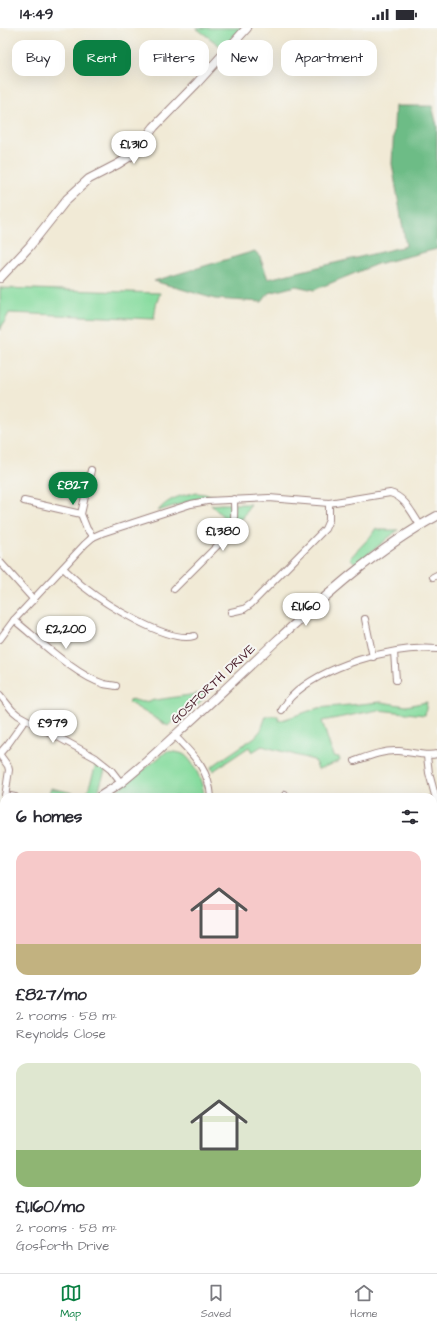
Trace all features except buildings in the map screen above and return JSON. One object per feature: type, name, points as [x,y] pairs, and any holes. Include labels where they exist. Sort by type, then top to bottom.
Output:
[{"type":"street","points":[[0,278],[29,247],[71,195],[89,179],[128,157],[141,144],[154,127],[197,83],[247,28]]},
{"type":"street","points":[[91,470],[81,514],[93,537]]},
{"type":"street","points":[[0,639],[14,620],[93,537],[191,504],[212,500],[269,498],[329,503],[390,493],[401,499],[420,525]]},
{"type":"street","points":[[174,589],[230,534],[234,527],[235,520],[234,499]]},
{"type":"street","points":[[24,501],[81,514]]},
{"type":"street","points":[[231,612],[244,609],[251,604],[325,529],[329,520],[329,503]]},
{"type":"street","name":"GOSFORTH DRIVE","points":[[105,793],[147,761],[351,574],[388,546],[420,525],[437,516]]},
{"type":"street","points":[[0,562],[34,600]]},
{"type":"street","points":[[63,568],[101,600],[148,626],[184,638],[194,636]]},
{"type":"street","points":[[365,618],[373,657]]},
{"type":"street","points":[[14,620],[79,671],[104,684],[116,686]]},
{"type":"street","points":[[282,710],[290,698],[316,677],[335,668],[394,652],[415,649],[437,649]]},
{"type":"street","points":[[394,652],[396,680]]},
{"type":"street","points":[[0,695],[12,710],[26,720],[96,758],[111,770],[121,782]]},
{"type":"street","points":[[5,793],[9,770],[0,754],[26,720]]},
{"type":"street","points":[[175,736],[197,760],[209,782],[210,793]]},
{"type":"street","points":[[356,761],[390,751],[399,751],[426,756],[437,754]]},
{"type":"street","points":[[426,756],[434,793]]},
{"type":"green space","points":[[196,28],[242,28],[231,40],[217,40],[217,44]]},
{"type":"green space","points":[[395,106],[432,106],[437,126],[437,249],[377,264],[314,290],[296,286],[269,293],[262,302],[215,299],[154,281],[255,251],[260,257],[268,279],[406,246],[392,164]]},
{"type":"green space","points":[[0,288],[160,293],[154,319],[9,313],[0,330]]},
{"type":"green space","points":[[198,493],[215,496],[196,499],[158,511],[171,500],[187,494]]},
{"type":"green space","points":[[250,504],[243,518],[230,523],[211,505]]},
{"type":"green space","points":[[376,528],[381,530],[398,530],[356,564],[350,558],[370,537]]},
{"type":"green space","points":[[210,692],[196,706],[190,704],[168,726],[128,702],[131,699],[142,702]]},
{"type":"green space","points":[[381,702],[406,706],[427,702],[425,715],[378,710],[322,721],[333,756],[339,757],[340,761],[318,769],[314,760],[262,746],[252,752],[249,747],[213,771],[211,767],[255,737],[261,730],[266,716],[278,716],[279,721],[318,708]]},
{"type":"green space","points":[[167,751],[177,752],[183,754],[191,762],[200,780],[204,793],[112,793]]},
{"type":"green space","points":[[97,762],[105,770],[98,792],[87,793]]},
{"type":"green space","points":[[51,788],[73,793],[49,793]]}]
